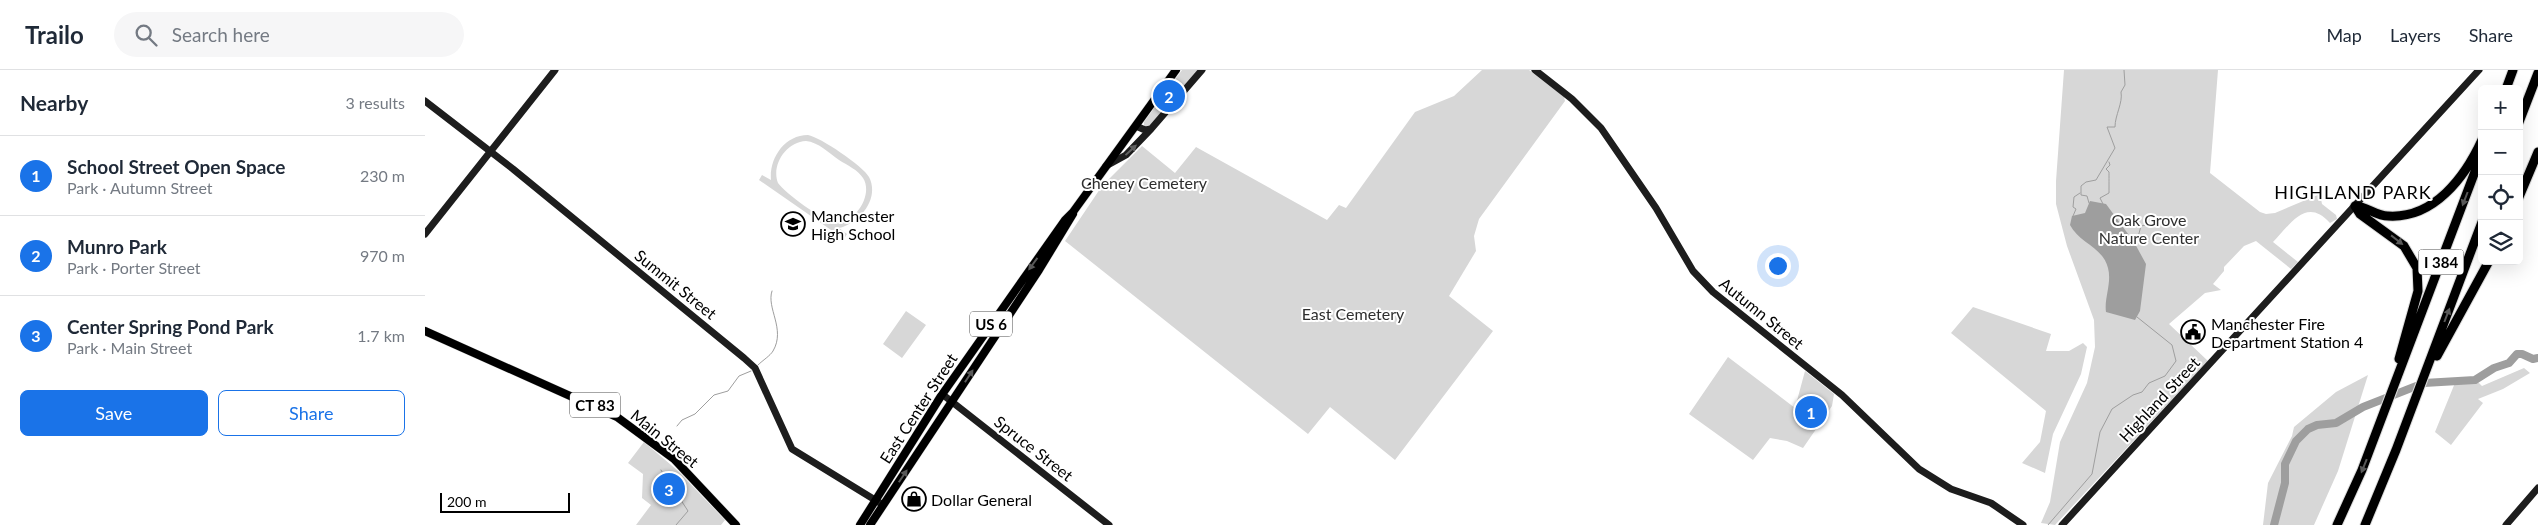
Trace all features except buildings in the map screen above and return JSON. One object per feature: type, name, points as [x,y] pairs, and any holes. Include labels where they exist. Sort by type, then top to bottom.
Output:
[{"type":"highway","points":[[2507,85],[2513,70]]},
{"type":"highway","points":[[2523,111],[2538,72]]},
{"type":"highway","points":[[2355,206],[2373,214],[2390,216],[2406,215],[2424,208],[2441,197],[2455,183],[2478,147]]},
{"type":"highway","points":[[2523,188],[2538,152]]},
{"type":"highway","name":"I 384","points":[[2397,372],[2478,163]]},
{"type":"highway","points":[[2337,525],[2387,405],[2388,392],[2397,372],[2417,297],[2418,271],[2413,257],[2404,246],[2360,214],[2355,206]]},
{"type":"highway","name":"I 384","points":[[2433,360],[2478,233]]},
{"type":"highway","points":[[2365,525],[2417,394],[2433,360],[2487,265]]},
{"type":"main road","name":"East Center Street","points":[[860,525],[942,394],[1032,265],[1177,70]]},
{"type":"main road","name":"East Center Street","points":[[870,525],[1069,223],[1073,212]]},
{"type":"main road","name":"Main Street","points":[[425,330],[586,401],[619,418],[674,459],[736,525]]},
{"type":"street","points":[[425,234],[555,70]]},
{"type":"street","points":[[1106,166],[1126,155],[1202,70]]},
{"type":"street","name":"Autumn Street","points":[[1535,70],[1572,99],[1601,128],[1656,208],[1693,271],[1713,292],[1843,396],[1919,469],[1951,489],[1991,503],[2023,525]]},
{"type":"street","name":"Highland Street","points":[[2062,525],[2479,70]]},
{"type":"street","name":"Summit Street","points":[[425,101],[490,150],[754,367],[788,444],[883,506]]},
{"type":"street","points":[[1135,126],[1145,130],[1151,129]]},
{"type":"street","name":"Spruce Street","points":[[942,394],[1109,525]]},
{"type":"street","points":[[2505,525],[2538,488]]},
{"type":"green space","points":[[1182,70],[1198,70],[1149,126],[1144,126],[1144,122]]},
{"type":"green space","name":"East Cemetery","points":[[1482,70],[1529,70],[1564,97],[1565,101],[1479,219],[1474,236],[1476,251],[1449,296],[1493,331],[1395,460],[1330,407],[1308,434],[1065,241],[1102,186],[1142,146],[1175,173],[1196,147],[1327,220],[1339,205],[1346,208],[1415,112],[1454,96]]},
{"type":"green space","name":"Oak Grove Nature Center","points":[[2064,70],[2218,70],[2210,173],[2260,212],[2266,214],[2275,213],[2320,194],[2322,204],[2336,215],[2337,219],[2330,223],[2321,215],[2313,212],[2299,216],[2292,221],[2273,242],[2298,262],[2291,269],[2256,241],[2244,246],[2224,267],[2224,271],[2213,284],[2221,290],[2205,293],[2169,324],[2208,361],[2055,525],[2041,523],[2050,502],[2060,442],[2087,383],[2095,347],[2094,320],[2067,246],[2056,204]]},
{"type":"green space","points":[[808,135],[831,146],[859,166],[869,177],[872,185],[870,201],[861,215],[854,221],[839,228],[847,234],[844,239],[759,180],[762,175],[771,180],[775,157],[785,144],[799,136]],"holes":[[[799,142],[810,142],[852,168],[863,178],[866,185],[864,200],[860,208],[849,219],[835,222],[822,217],[796,199],[778,183],[777,169],[782,156],[792,145]]]},
{"type":"green space","points":[[1973,307],[2051,334],[2046,351],[2069,351],[2083,343],[2087,347],[2081,374],[2053,434],[2045,473],[2022,463],[2040,442],[2046,411],[1951,333]]},
{"type":"green space","points":[[906,311],[926,325],[902,358],[883,344]]},
{"type":"green space","points":[[1728,357],[1795,408],[1805,371],[1834,394],[1832,406],[1803,448],[1787,441],[1770,438],[1753,460],[1689,414]]},
{"type":"green space","points":[[2524,368],[2530,373],[2503,389],[2478,399],[2483,403],[2451,445],[2435,432],[2457,378],[2473,377],[2482,386]]},
{"type":"green space","points":[[2368,375],[2338,471],[2314,525],[2263,525],[2268,483],[2292,436],[2294,427],[2336,392]]},
{"type":"green space","points":[[644,442],[677,470],[725,520],[721,525],[636,525],[651,505],[642,498],[643,474],[628,463]]},
{"type":"shaded area","points":[[2090,201],[2106,204],[2134,242],[2146,264],[2140,311],[2135,320],[2106,312],[2108,268],[2101,255],[2079,236],[2070,225],[2072,216],[2085,213]]},
{"type":"waterway","points":[[2089,203],[2087,196],[2081,195],[2081,186],[2086,182],[2096,180],[2115,148],[2107,127],[2115,127],[2121,92],[2125,85],[2124,70]]},
{"type":"waterway","points":[[2103,204],[2100,198],[2109,193],[2109,172],[2106,169],[2110,165],[2109,162]]},
{"type":"waterway","points":[[2073,216],[2076,209],[2073,207],[2074,197],[2080,193]]},
{"type":"waterway","points":[[2130,240],[2138,237],[2141,226],[2157,223],[2165,218],[2172,222]]},
{"type":"waterway","points":[[758,365],[772,353],[776,343],[777,327],[771,304],[772,291]]},
{"type":"waterway","points":[[2048,525],[2092,474],[2100,432],[2112,409],[2133,395],[2142,392],[2149,383],[2165,376],[2176,361],[2172,345],[2137,317]]},
{"type":"waterway","points":[[2274,525],[2285,483],[2285,464],[2296,441],[2308,429],[2317,425],[2336,423],[2363,407],[2424,383],[2475,380],[2494,368],[2509,363],[2517,354],[2533,359],[2538,358]]},
{"type":"waterway","points":[[677,426],[682,420],[695,414],[714,395],[728,391],[739,376],[751,371]]},
{"type":"waterway","points":[[661,470],[688,511],[676,525]]},
{"type":"place","name":"Munro Park","points":[[1169,96]]},
{"type":"place","name":"Manchester High School","points":[[793,224]]},
{"type":"place","name":"Manchester Fire Department Station 4","points":[[2193,332]]},
{"type":"place","name":"School Street Open Space","points":[[1811,412]]},
{"type":"place","name":"Center Spring Pond Park","points":[[669,489]]},
{"type":"place","name":"Dollar General","points":[[914,499]]},
{"type":"district","name":"HIGHLAND PARK","points":[[2353,192]]},
{"type":"park label","name":"Cheney Cemetery","points":[[1144,182]]}]
